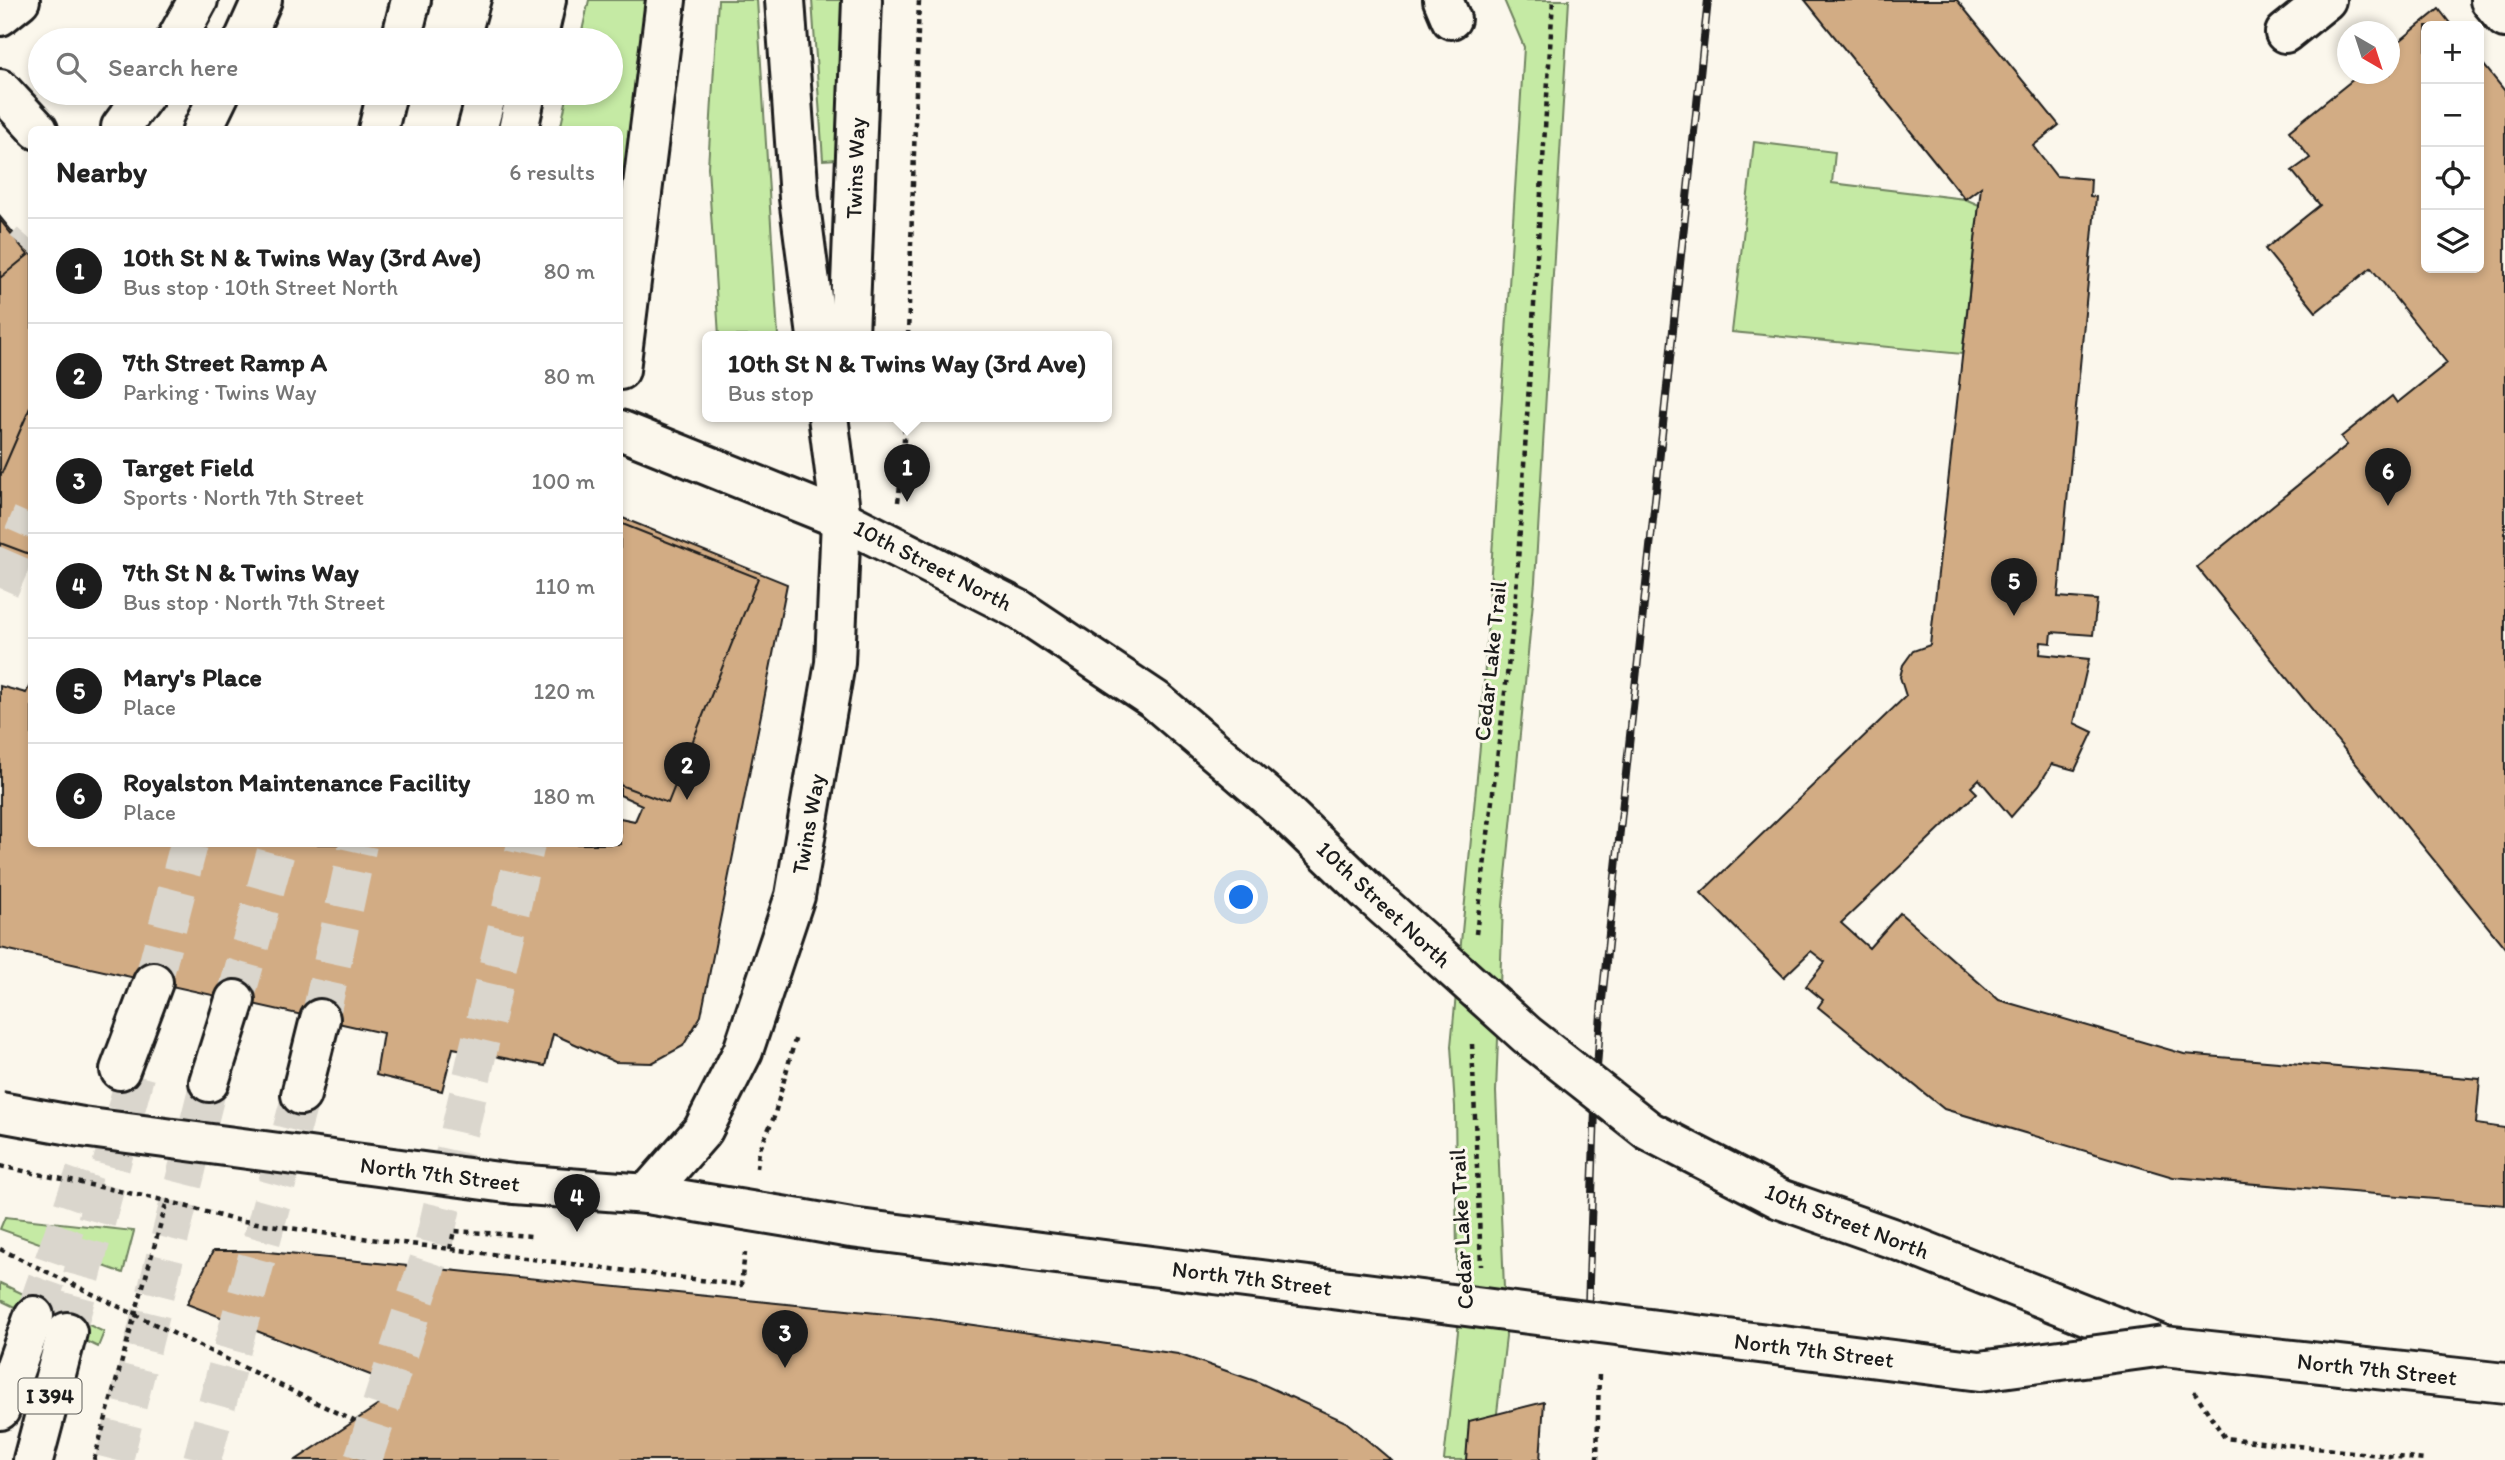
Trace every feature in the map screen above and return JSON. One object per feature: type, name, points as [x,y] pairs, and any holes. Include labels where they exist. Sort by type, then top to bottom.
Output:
[{"type":"main road","points":[[0,16],[20,0]]},
{"type":"main road","points":[[183,28],[198,0]]},
{"type":"main road","points":[[249,28],[262,0]]},
{"type":"main road","points":[[404,28],[411,0]]},
{"type":"main road","points":[[505,28],[513,0]]},
{"type":"main road","points":[[540,28],[546,0]]},
{"type":"main road","points":[[623,346],[666,0]]},
{"type":"main road","points":[[785,0],[799,198],[816,331]]},
{"type":"main road","name":"Twins Way","points":[[849,331],[862,0]]},
{"type":"main road","points":[[2285,33],[2326,0]]},
{"type":"main road","points":[[2490,0],[2505,18]]},
{"type":"main road","points":[[0,89],[35,126]]},
{"type":"main road","points":[[122,126],[137,105]]},
{"type":"main road","points":[[204,126],[214,105]]},
{"type":"main road","points":[[379,126],[384,105]]},
{"type":"main road","points":[[478,126],[484,105]]},
{"type":"main road","points":[[519,126],[523,105]]},
{"type":"main road","points":[[829,422],[841,519]]},
{"type":"main road","name":"Twins Way","points":[[647,1195],[703,1130],[743,1051],[795,897],[835,663],[846,422]]},
{"type":"main road","name":"10th Street North","points":[[623,431],[841,519],[1020,610],[1155,700],[1274,802],[1368,892],[1527,1035],[1649,1131],[1780,1199],[1897,1240],[2164,1346]]},
{"type":"main road","points":[[128,1071],[153,982]]},
{"type":"main road","points":[[209,1082],[235,1000]]},
{"type":"main road","points":[[301,1095],[320,1019]]},
{"type":"main road","name":"North 7th Street","points":[[0,1112],[82,1128],[514,1184],[647,1195],[851,1228],[1980,1371],[2164,1346],[2505,1383]]},
{"type":"main road","name":"I 394","points":[[0,1410],[51,1324],[33,1460]]},
{"type":"path","points":[[908,331],[919,0]]},
{"type":"path","name":"Cedar Lake Trail","points":[[1474,943],[1516,609],[1553,0]]},
{"type":"path","points":[[901,486],[905,422]]},
{"type":"path","name":"Cedar Lake Trail","points":[[1472,1038],[1481,1271]]},
{"type":"path","points":[[0,1166],[167,1201],[231,1219],[741,1285]]},
{"type":"path","points":[[94,1460],[167,1201]]},
{"type":"path","points":[[450,1249],[454,1231],[532,1236]]},
{"type":"path","points":[[0,1249],[354,1421]]},
{"type":"path","points":[[2164,1346],[2225,1438],[2425,1460]]},
{"type":"path","points":[[1597,1460],[1599,1372]]},
{"type":"green space","points":[[589,0],[649,0],[623,189],[623,126],[561,126],[565,105],[623,105],[623,28],[583,28]]},
{"type":"green space","points":[[718,0],[757,0],[778,331],[719,331],[708,167]]},
{"type":"green space","points":[[812,0],[845,0],[837,159],[823,160]]},
{"type":"green space","points":[[1504,0],[1569,0],[1535,582],[1503,906],[1496,1092],[1506,1337],[1497,1413],[1540,1460],[1444,1460],[1458,1331],[1455,1107],[1451,1046],[1480,746],[1524,47]]},
{"type":"green space","points":[[1754,142],[1835,152],[1832,183],[1965,199],[1979,205],[1962,354],[1732,332]]},
{"type":"green space","points":[[5,1217],[134,1231],[123,1273],[0,1229]]},
{"type":"green space","points":[[0,1283],[104,1332],[98,1347],[0,1300]]},
{"type":"building","points":[[1805,0],[1957,0],[2059,125],[2033,146],[2056,176],[2091,179],[2090,196],[2096,197],[2058,597],[2097,600],[2093,635],[2052,632],[2051,643],[2041,642],[2040,654],[2089,659],[2074,723],[2093,732],[2075,770],[2052,764],[2039,785],[2011,817],[1979,779],[1971,787],[1977,793],[1841,923],[1869,948],[1900,913],[1999,1000],[2184,1054],[2480,1079],[2476,1124],[2505,1128],[2505,1205],[2173,1177],[1944,1109],[1818,1007],[1823,1000],[1806,986],[1825,962],[1811,951],[1784,977],[1701,893],[1906,696],[1900,677],[1903,665],[1913,651],[1930,645],[1981,187],[1965,199]]},
{"type":"building","points":[[2439,9],[2448,21],[2424,21]]},
{"type":"building","points":[[2421,24],[2421,273],[2484,273],[2484,65],[2505,91],[2505,948],[2197,567],[2347,445],[2341,437],[2392,396],[2397,403],[2447,363],[2371,268],[2316,312],[2265,249],[2320,205],[2292,171],[2310,158],[2289,131],[2348,84],[2400,84],[2400,41]]},
{"type":"building","points":[[0,217],[28,251],[28,562],[0,552]]},
{"type":"building","points":[[0,220],[28,255],[0,278]]},
{"type":"building","points":[[28,412],[28,554],[0,543],[0,477]]},
{"type":"building","points":[[623,518],[787,584],[701,1016],[683,1046],[652,1063],[615,1062],[553,1034],[545,1066],[453,1048],[442,1091],[376,1075],[383,1033],[0,948],[0,686],[26,693],[28,689],[28,847],[623,847],[623,819],[635,821],[642,805],[623,796]]},
{"type":"building","points":[[623,524],[758,578],[668,803],[623,786]]},
{"type":"building","points":[[213,1251],[258,1251],[917,1317],[1178,1354],[1258,1382],[1346,1422],[1391,1460],[296,1460],[404,1388],[187,1304]]},
{"type":"building","points":[[1544,1402],[1540,1460],[1466,1460],[1469,1421]]},
{"type":"tunnel","points":[[25,249],[28,246]]},
{"type":"tunnel","points":[[0,588],[28,524]]},
{"type":"tunnel","points":[[153,982],[188,847]]},
{"type":"tunnel","points":[[235,1000],[277,847]]},
{"type":"tunnel","points":[[320,1019],[357,847]]},
{"type":"tunnel","points":[[363,1460],[432,1250],[525,847]]},
{"type":"tunnel","points":[[67,1332],[136,1072]]},
{"type":"tunnel","points":[[114,1460],[209,1082]]},
{"type":"tunnel","points":[[202,1460],[301,1095]]},
{"type":"tunnel","points":[[34,1316],[90,1158]]},
{"type":"railway","points":[[1587,1337],[1596,1081],[1602,1000],[1708,0]]},
{"type":"place","name":"10th St N & Twins Way (3rd Ave)","points":[[907,502]]},
{"type":"place","name":"Royalston Maintenance Facility","points":[[2388,506]]},
{"type":"place","name":"Mary's Place","points":[[2014,616]]},
{"type":"place","name":"7th Street Ramp A","points":[[687,800]]},
{"type":"place","name":"7th St N & Twins Way","points":[[577,1232]]},
{"type":"place","name":"Target Field","points":[[785,1368]]}]
